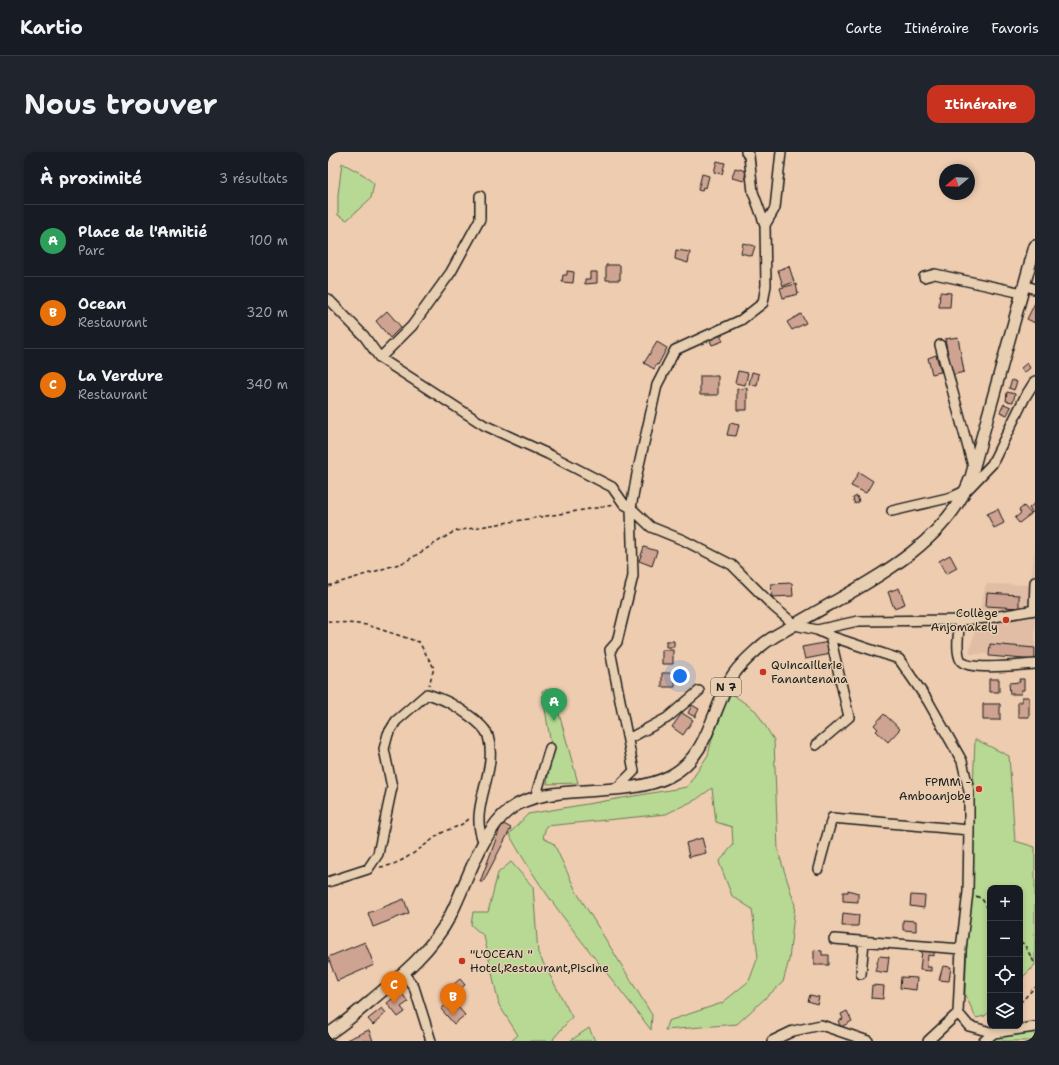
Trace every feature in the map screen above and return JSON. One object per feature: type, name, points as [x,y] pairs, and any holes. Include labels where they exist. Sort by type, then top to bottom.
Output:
[{"type":"main road","name":"N 7","points":[[328,1034],[404,974],[422,955],[449,918],[492,829],[509,809],[535,798],[553,794],[616,789],[655,783],[672,776],[684,767],[701,747],[725,689],[743,661],[767,641],[887,569],[926,541],[946,522],[967,490],[1035,246]]},
{"type":"street","points":[[616,789],[634,771],[610,650],[617,642],[633,576],[627,506],[637,474],[657,385],[675,350],[741,320],[763,303],[766,285],[765,225],[753,192],[749,156],[746,152]]},
{"type":"street","points":[[765,225],[775,208],[782,152]]},
{"type":"street","points":[[380,358],[412,326],[450,272],[480,219],[480,196]]},
{"type":"street","points":[[924,277],[935,274],[1023,289],[1035,289]]},
{"type":"street","points":[[328,299],[364,336],[380,358],[484,425],[548,454],[612,487],[627,506],[651,527],[683,540],[732,565],[774,607],[795,625],[817,630],[830,636],[899,658],[928,701],[962,762],[969,791],[968,892],[960,949],[958,1013],[969,1026],[994,1033],[1035,1027]]},
{"type":"street","points":[[940,345],[974,466]]},
{"type":"street","points":[[892,511],[952,497],[967,490],[992,464],[1025,397],[1035,381]]},
{"type":"street","points":[[817,630],[858,621],[960,620],[988,618],[1034,610],[1035,582]]},
{"type":"street","points":[[960,620],[959,654],[962,661],[968,666],[992,667],[1035,664]]},
{"type":"street","points":[[816,745],[849,716],[830,636]]},
{"type":"street","points":[[628,739],[667,718],[699,691]]},
{"type":"street","points":[[328,882],[368,868],[378,854],[392,788],[384,749],[388,734],[396,721],[427,694],[446,700],[476,720],[488,735],[490,767],[478,809],[479,833],[484,843]]},
{"type":"street","points":[[535,798],[550,748]]},
{"type":"street","points":[[818,869],[832,818],[969,830]]},
{"type":"street","points":[[834,939],[960,949]]},
{"type":"street","points":[[861,974],[864,942]]},
{"type":"street","points":[[404,974],[414,987],[431,1041]]},
{"type":"street","points":[[928,1041],[958,1013]]},
{"type":"street","points":[[772,1041],[793,1031],[821,1025],[868,1041]]},
{"type":"street","points":[[984,1041],[994,1033]]},
{"type":"path","points":[[328,586],[405,562],[455,530],[627,506]]},
{"type":"path","points":[[328,621],[367,625],[419,642],[434,668],[427,694]]},
{"type":"path","points":[[368,868],[388,867],[424,847],[442,833],[463,825],[478,809]]},
{"type":"path","points":[[968,892],[982,899],[987,907]]},
{"type":"path","points":[[1023,944],[1035,964]]},
{"type":"path","points":[[1023,1000],[1035,986]]},
{"type":"shaded area","name":"Collège Anjomakely","points":[[1035,545],[1035,655],[969,654],[986,584],[1031,585]]},
{"type":"green space","points":[[342,163],[364,175],[374,184],[371,198],[347,220],[338,215],[338,195]]},
{"type":"green space","points":[[552,688],[578,783],[547,784],[552,751],[542,691]]},
{"type":"green space","points":[[725,689],[756,711],[774,740],[778,851],[795,905],[789,960],[783,982],[737,1024],[665,1030],[668,1021],[722,1003],[749,981],[758,957],[752,909],[732,896],[719,862],[733,845],[732,827],[716,822],[712,788],[697,799],[666,814],[546,826],[543,838],[554,844],[576,891],[652,1015],[651,1030],[558,910],[524,860],[509,834],[528,814],[687,787],[708,755]]},
{"type":"green space","points":[[975,739],[1009,756],[1015,841],[1035,847],[1035,965],[1023,977],[1023,885],[987,885],[987,1014],[985,1016],[976,1018],[965,994]]},
{"type":"green space","points":[[511,862],[533,887],[538,953],[572,1017],[553,1039],[554,1041],[511,1041],[518,1035],[499,1005],[484,936],[471,925],[473,912],[488,912],[498,873]]},
{"type":"green space","points":[[589,1028],[595,1041],[570,1041]]},
{"type":"green space","points":[[1035,1028],[1035,1041],[984,1041],[994,1033]]},
{"type":"building","points":[[717,161],[725,163],[722,174],[714,172]]},
{"type":"building","points":[[735,168],[746,171],[744,181],[732,178]]},
{"type":"building","points":[[702,174],[709,176],[706,188],[703,187],[702,191],[698,190]]},
{"type":"building","points":[[743,243],[755,246],[752,256],[741,253]]},
{"type":"building","points":[[676,250],[690,252],[688,263],[675,259]]},
{"type":"building","points":[[606,265],[620,265],[620,280],[606,280]]},
{"type":"building","points":[[789,266],[794,282],[783,286],[778,270]]},
{"type":"building","points":[[567,271],[574,272],[573,283],[562,282],[563,275],[567,275]]},
{"type":"building","points":[[590,272],[597,272],[597,283],[585,284],[585,279],[590,279]]},
{"type":"building","points":[[796,284],[798,294],[783,298],[780,288]]},
{"type":"building","points":[[940,292],[951,293],[950,307],[939,307]]},
{"type":"building","points":[[1035,303],[1035,323],[1027,319]]},
{"type":"building","points":[[387,311],[401,327],[390,338],[376,321]]},
{"type":"building","points":[[801,314],[806,323],[792,330],[787,322]]},
{"type":"building","points":[[719,332],[723,341],[712,345],[708,336]]},
{"type":"building","points":[[958,337],[964,372],[952,375],[945,339]]},
{"type":"building","points":[[657,342],[667,348],[658,365],[657,364],[654,369],[644,363]]},
{"type":"building","points":[[936,355],[941,372],[932,374],[928,358]]},
{"type":"building","points":[[1027,363],[1030,368],[1024,373],[1021,368]]},
{"type":"building","points":[[738,371],[748,373],[745,385],[735,383]]},
{"type":"building","points":[[752,372],[759,374],[757,386],[749,384]]},
{"type":"building","points":[[700,376],[718,376],[718,395],[700,395]]},
{"type":"building","points":[[1012,380],[1017,382],[1014,390],[1009,388]]},
{"type":"building","points":[[747,388],[747,410],[737,410],[737,389]]},
{"type":"building","points":[[1007,392],[1015,394],[1013,402],[1006,401]]},
{"type":"building","points":[[1004,404],[1011,407],[1007,415],[1000,412]]},
{"type":"building","points":[[730,423],[739,425],[736,436],[727,435]]},
{"type":"building","points":[[859,472],[873,481],[866,493],[851,486]]},
{"type":"building","points":[[857,496],[859,502],[855,504],[853,498]]},
{"type":"building","points":[[1035,503],[1035,511],[1032,513],[1029,508]]},
{"type":"building","points":[[1024,506],[1031,514],[1019,523],[1015,518],[1021,513],[1019,510]]},
{"type":"building","points":[[998,509],[1004,523],[994,528],[987,514]]},
{"type":"building","points":[[644,547],[657,551],[652,566],[639,561]]},
{"type":"building","points":[[950,555],[957,568],[946,574],[939,561]]},
{"type":"building","points":[[792,583],[793,596],[772,597],[771,584]]},
{"type":"building","points":[[899,588],[905,604],[894,608],[888,592]]},
{"type":"building","points":[[987,593],[1019,595],[1019,608],[986,606]]},
{"type":"building","points":[[666,641],[674,641],[674,647],[666,647]]},
{"type":"building","points":[[829,642],[831,654],[805,659],[802,647]]},
{"type":"building","points":[[990,644],[1035,648],[1035,660],[989,656]]},
{"type":"building","points":[[662,650],[673,650],[673,664],[662,664]]},
{"type":"building","points":[[662,673],[675,673],[675,687],[662,687]]},
{"type":"building","points":[[989,679],[999,679],[999,692],[989,692]]},
{"type":"building","points":[[1019,679],[1024,679],[1024,690],[1021,690],[1021,694],[1010,694],[1009,683],[1020,682]]},
{"type":"building","points":[[1022,697],[1029,697],[1029,717],[1018,717],[1018,702],[1022,702]]},
{"type":"building","points":[[983,704],[1000,704],[1000,720],[983,720]]},
{"type":"building","points":[[692,705],[699,709],[695,717],[688,713]]},
{"type":"building","points":[[682,713],[693,720],[683,735],[672,727]]},
{"type":"building","points":[[884,714],[900,729],[888,742],[876,731],[878,729],[874,725]]},
{"type":"building","points":[[502,823],[511,828],[483,882],[480,882]]},
{"type":"building","points":[[702,838],[706,853],[689,857],[686,843]]},
{"type":"building","points":[[848,890],[858,893],[858,902],[843,901],[843,892],[848,892]]},
{"type":"building","points":[[911,895],[925,896],[924,908],[910,906]]},
{"type":"building","points":[[404,899],[409,913],[373,927],[368,913]]},
{"type":"building","points":[[843,913],[859,915],[858,926],[842,926]]},
{"type":"building","points":[[903,920],[916,921],[916,931],[903,930]]},
{"type":"building","points":[[365,942],[374,965],[337,981],[328,957]]},
{"type":"building","points":[[814,950],[822,951],[822,955],[829,955],[829,965],[814,965]]},
{"type":"building","points":[[922,950],[934,951],[934,956],[928,955],[927,967],[931,967],[931,971],[920,970]]},
{"type":"building","points":[[879,956],[889,957],[887,973],[875,971]]},
{"type":"building","points":[[943,966],[951,967],[949,981],[939,980]]},
{"type":"building","points":[[901,977],[917,978],[916,990],[900,988]]},
{"type":"building","points":[[460,979],[465,985],[451,997],[449,994],[445,998],[442,994]]},
{"type":"building","points":[[872,985],[884,986],[883,999],[871,998]]},
{"type":"building","points":[[401,992],[408,1002],[401,1007],[405,1012],[398,1017],[387,1003]]},
{"type":"building","points":[[810,995],[819,997],[817,1004],[808,1001]]},
{"type":"building","points":[[452,1000],[465,1015],[454,1024],[441,1009]]},
{"type":"building","points":[[382,1008],[386,1013],[373,1025],[368,1019]]},
{"type":"building","points":[[847,1011],[852,1021],[841,1027],[838,1021],[843,1019],[841,1014]]},
{"type":"building","points":[[369,1030],[373,1041],[346,1040]]},
{"type":"place","name":"Collège Anjomakely","points":[[1006,620]]},
{"type":"place","name":"Quincaillerie Fanantenana","points":[[763,672]]},
{"type":"place","name":"Place de l'Amitié","points":[[554,721]]},
{"type":"place","name":"FPMM - Amboanjobe","points":[[979,789]]},
{"type":"place","name":"\"L'OCEAN \" Hotel,Restaurant,Piscine","points":[[462,961]]},
{"type":"place","name":"La Verdure","points":[[394,1004]]},
{"type":"place","name":"Ocean","points":[[453,1016]]}]
